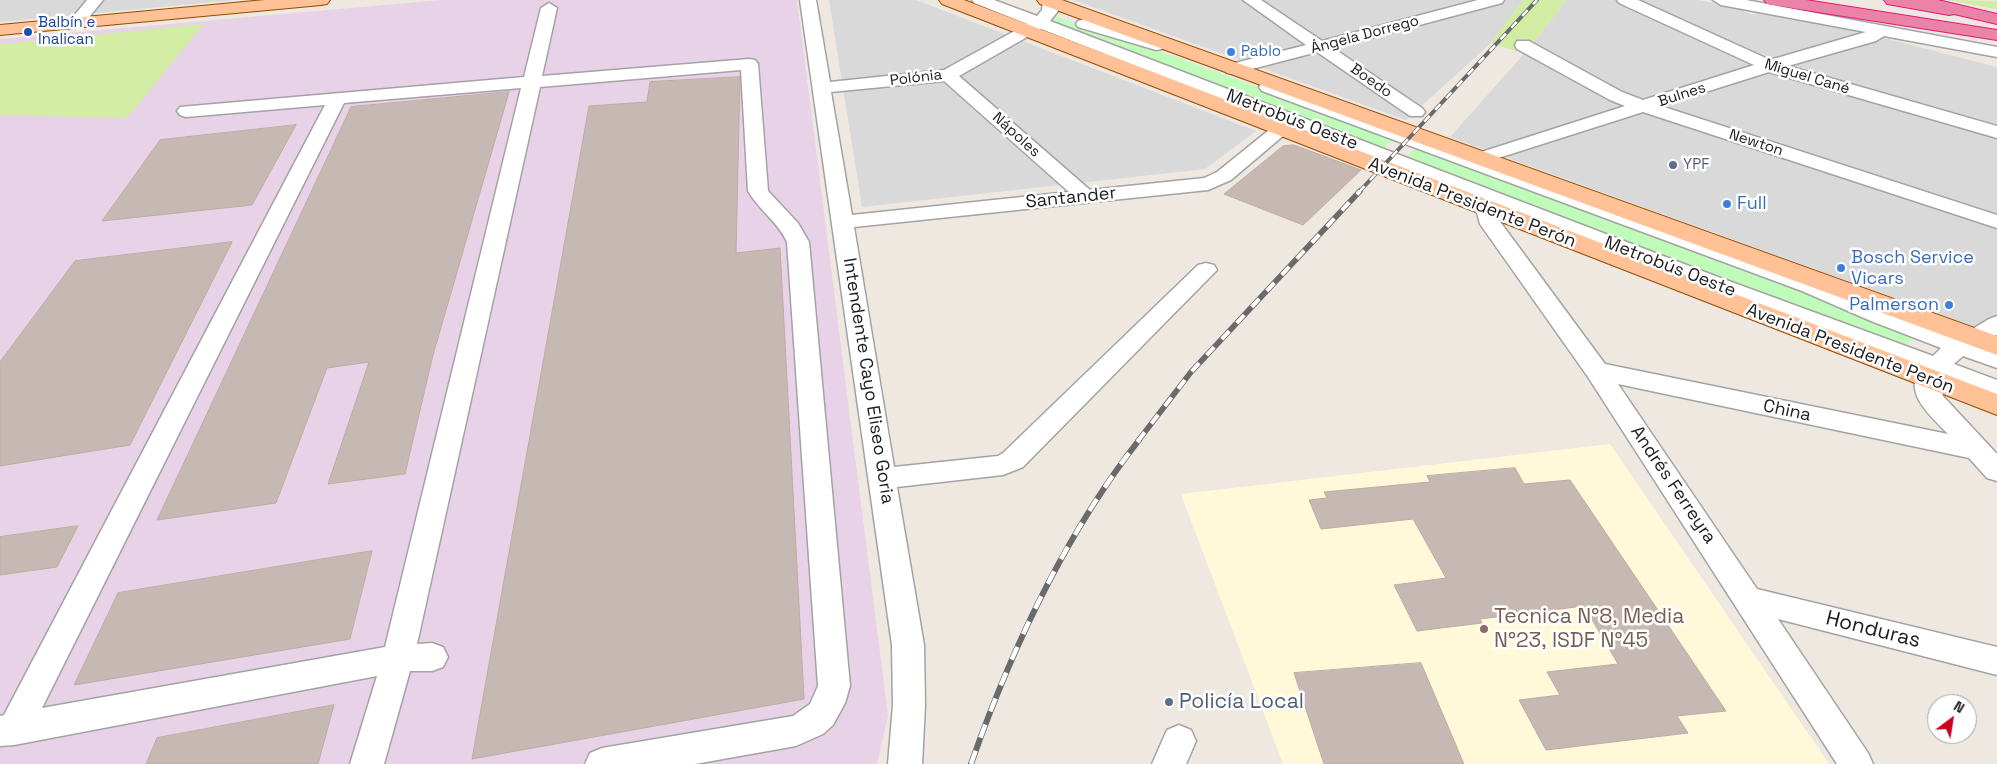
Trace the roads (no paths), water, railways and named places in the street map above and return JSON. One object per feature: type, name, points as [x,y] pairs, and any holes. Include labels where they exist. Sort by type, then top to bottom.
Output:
[{"type":"highway","points":[[1773,0],[1997,35]]},
{"type":"highway","points":[[1811,0],[1997,35]]},
{"type":"highway","points":[[1893,0],[1997,19]]},
{"type":"highway","points":[[1913,0],[1997,19]]},
{"type":"main road","points":[[0,30],[321,0]]},
{"type":"main road","name":"Avenida Presidente Perón","points":[[948,0],[1044,11],[1234,69],[1480,158],[1977,343]]},
{"type":"main road","name":"Avenida Presidente Perón","points":[[1044,11],[1282,130],[1486,209],[1933,373],[1997,405]]},
{"type":"street","points":[[76,24],[95,0]]},
{"type":"street","name":"Intendente Cayo Eliseo Goria","points":[[808,0],[844,222],[908,645],[909,705],[905,764]]},
{"type":"street","name":"Metrobús Oeste","points":[[980,0],[1044,11],[1101,31],[1156,45],[1457,158],[1810,286],[1879,316],[1977,343],[1997,360]]},
{"type":"street","name":"Metrobús Oeste","points":[[1019,0],[1933,373],[1997,389]]},
{"type":"street","name":"Boedo","points":[[1252,0],[1416,112]]},
{"type":"street","points":[[1438,0],[1457,10]]},
{"type":"street","name":"Ángela Dorrego","points":[[1234,69],[1496,0]]},
{"type":"street","name":"Miguel Cané","points":[[1625,0],[1769,66],[1997,132]]},
{"type":"street","points":[[1721,0],[1997,52]]},
{"type":"street","points":[[367,764],[398,658],[549,8]]},
{"type":"street","name":"Polónia","points":[[823,88],[948,75],[1044,11]]},
{"type":"street","name":"Bulnes","points":[[1480,158],[1769,66],[1870,37],[1882,30]]},
{"type":"street","points":[[1942,42],[1997,59]]},
{"type":"street","name":"Newton","points":[[1523,44],[1616,96],[1645,107],[1997,222]]},
{"type":"street","points":[[186,111],[749,64],[758,191],[762,198],[791,227],[798,242],[834,686],[829,706],[815,723],[796,731],[602,764]]},
{"type":"street","name":"Nápoles","points":[[948,75],[1085,196]]},
{"type":"street","points":[[7,731],[338,98]]},
{"type":"street","name":"Santander","points":[[844,222],[1217,181],[1282,130]]},
{"type":"street","name":"Andrés Ferreyra","points":[[1486,209],[1491,224],[1596,371],[1856,764]]},
{"type":"street","points":[[882,478],[1003,465],[1013,460],[1206,270]]},
{"type":"street","points":[[1997,324],[1977,343],[1950,353],[1933,373],[1927,387],[1932,400],[1997,471]]},
{"type":"street","name":"China","points":[[1596,371],[1977,450]]},
{"type":"street","name":"Honduras","points":[[1748,599],[1997,661]]},
{"type":"street","points":[[7,731],[398,658],[432,657]]},
{"type":"railway","points":[[1359,192],[1537,0]]},
{"type":"railway","points":[[1138,441],[1191,372],[1360,191]]},
{"type":"railway","points":[[971,764],[1004,679],[1042,595],[1087,515],[1139,440]]},
{"type":"place","name":"Balbín e Inalican","points":[[28,32]]},
{"type":"place","name":"Pablo","points":[[1231,52]]},
{"type":"place","name":"YPF","points":[[1673,165]]},
{"type":"place","name":"Full","points":[[1727,204]]},
{"type":"place","name":"Bosch Service Vicars","points":[[1841,268]]},
{"type":"place","name":"Palmerson","points":[[1949,305]]},
{"type":"place","name":"Tecnica N°8, Media N°23, ISDF N°45","points":[[1484,629]]},
{"type":"place","name":"Policía Local","points":[[1169,702]]}]
